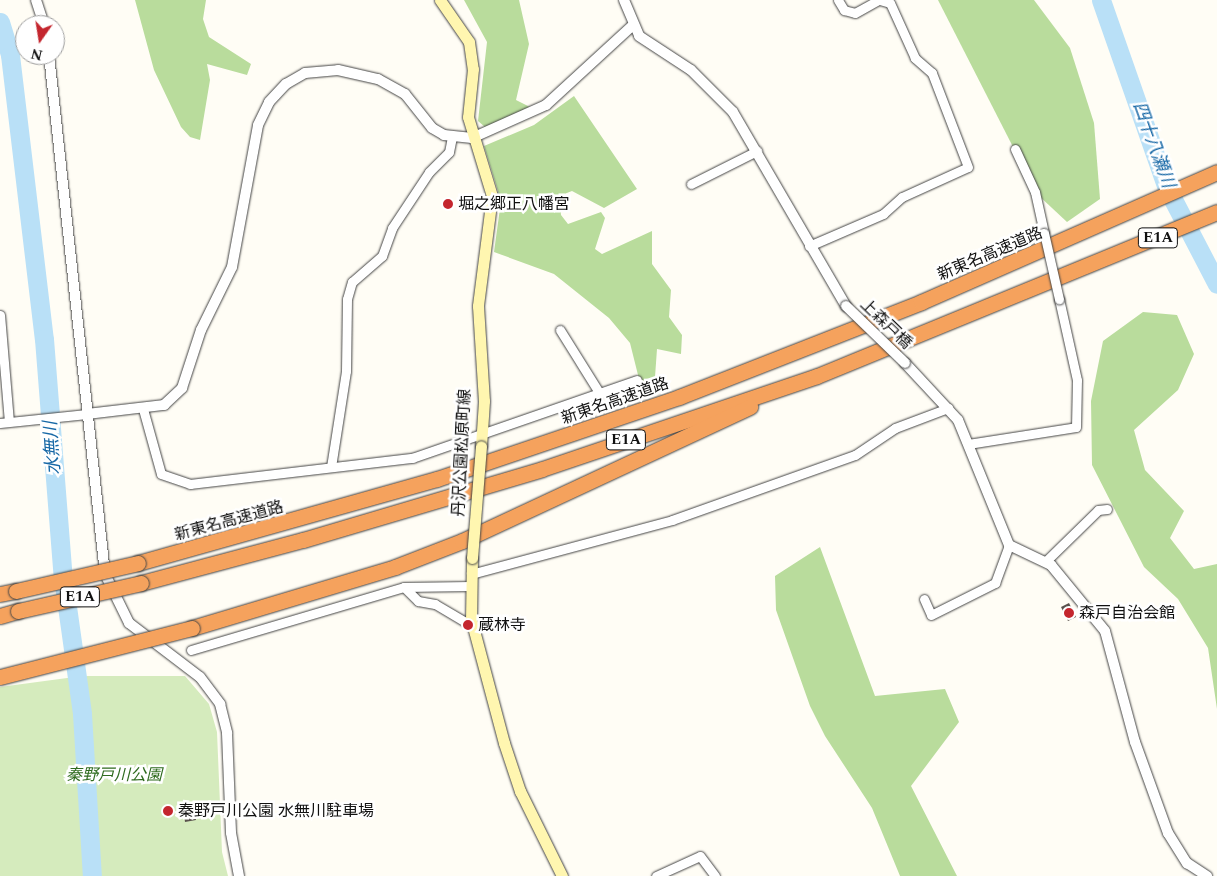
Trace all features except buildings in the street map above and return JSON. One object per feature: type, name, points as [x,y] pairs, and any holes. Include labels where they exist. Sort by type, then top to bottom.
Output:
[{"type":"highway","name":"新東名高速道路","points":[[0,594],[138,563],[295,522],[536,447],[801,351],[1086,232],[1217,172]]},
{"type":"highway","name":"E1A","points":[[0,616],[141,583],[303,540],[542,469],[816,376],[1099,263],[1217,212]]},
{"type":"highway","points":[[0,677],[192,628],[395,566],[462,541],[816,376]]},
{"type":"main road","name":"丹沢公園松原町線","points":[[440,0],[461,26],[472,55],[476,136],[492,203],[478,306],[482,432],[470,580],[472,626],[520,791],[562,876]]},
{"type":"street","points":[[36,0],[41,15]]},
{"type":"street","points":[[0,315],[5,422],[143,409],[164,405],[182,388],[188,376],[201,330],[232,267],[258,126],[268,102],[286,84],[305,73],[338,70],[378,78],[405,94],[432,128],[452,137],[476,136],[517,120],[546,105],[632,26],[624,0]]},
{"type":"street","points":[[809,246],[883,214],[902,198],[968,167],[932,73],[915,58],[890,3],[879,0],[855,13],[844,10],[838,0]]},
{"type":"street","name":"上森戸橋","points":[[632,26],[650,45],[691,70],[732,112],[757,151],[809,246],[846,306],[948,408],[968,444],[1009,545]]},
{"type":"street","points":[[50,65],[83,414],[109,591],[129,623],[200,677],[224,715],[231,834],[240,876]]},
{"type":"street","points":[[331,468],[346,371],[347,299],[352,282],[382,256],[392,228],[429,172],[449,152],[452,137]]},
{"type":"street","points":[[968,444],[1076,427],[1077,380],[1036,192],[1015,150]]},
{"type":"street","points":[[691,184],[757,151]]},
{"type":"street","points":[[560,330],[600,394]]},
{"type":"street","points":[[143,409],[161,474],[175,482],[331,468],[412,458],[482,432],[600,394],[637,380]]},
{"type":"street","points":[[191,650],[404,587],[470,580],[672,520],[855,455],[895,428],[948,408]]},
{"type":"street","points":[[1046,561],[1098,510],[1107,509]]},
{"type":"street","points":[[924,600],[931,615],[995,583],[1009,545],[1022,555],[1046,561],[1105,631],[1135,742],[1168,833],[1187,863],[1207,876]]},
{"type":"street","points":[[404,587],[418,601],[448,610],[472,626]]},
{"type":"street","points":[[656,876],[700,856],[714,876]]},
{"type":"green space","points":[[135,0],[206,0],[203,19],[209,37],[251,64],[247,75],[207,64],[210,80],[200,140],[190,137],[181,127],[154,70]]},
{"type":"green space","points":[[464,0],[519,0],[529,44],[516,100],[530,107],[485,127],[478,121],[487,42]]},
{"type":"green space","points":[[938,0],[1034,0],[1070,48],[1094,123],[1100,199],[1067,222],[1037,194]]},
{"type":"green space","points":[[574,96],[637,189],[604,208],[572,191],[559,196],[561,215],[568,224],[601,212],[605,218],[595,249],[602,254],[652,231],[652,264],[671,290],[669,317],[682,335],[681,354],[657,349],[655,377],[663,389],[654,393],[641,387],[630,343],[609,318],[554,274],[494,252],[501,201],[484,146],[534,125]]},
{"type":"green space","points":[[1143,312],[1177,315],[1194,354],[1178,390],[1134,430],[1145,470],[1184,511],[1170,538],[1194,569],[1217,564],[1217,709],[1208,648],[1178,599],[1144,567],[1092,465],[1091,401],[1103,341]]},
{"type":"green space","points":[[820,547],[875,696],[945,689],[959,722],[911,786],[957,876],[900,876],[872,808],[825,736],[810,706],[776,610],[775,576]]},
{"type":"green space","name":"秦野戸川公園","points":[[82,676],[185,676],[209,704],[217,732],[222,852],[228,876],[0,876],[0,687]]},
{"type":"waterway","name":"四十八瀬川","points":[[1101,0],[1167,188],[1217,284]]},
{"type":"waterway","name":"水無川","points":[[0,22],[10,55],[44,339],[63,578],[82,714],[92,876]]},
{"type":"place","name":"堀之郷正八幡宮","points":[[448,204]]},
{"type":"place","name":"森戸自治会館","points":[[1069,613]]},
{"type":"place","name":"蔵林寺","points":[[468,625]]},
{"type":"place","name":"秦野戸川公園 水無川駐車場","points":[[168,811]]}]
